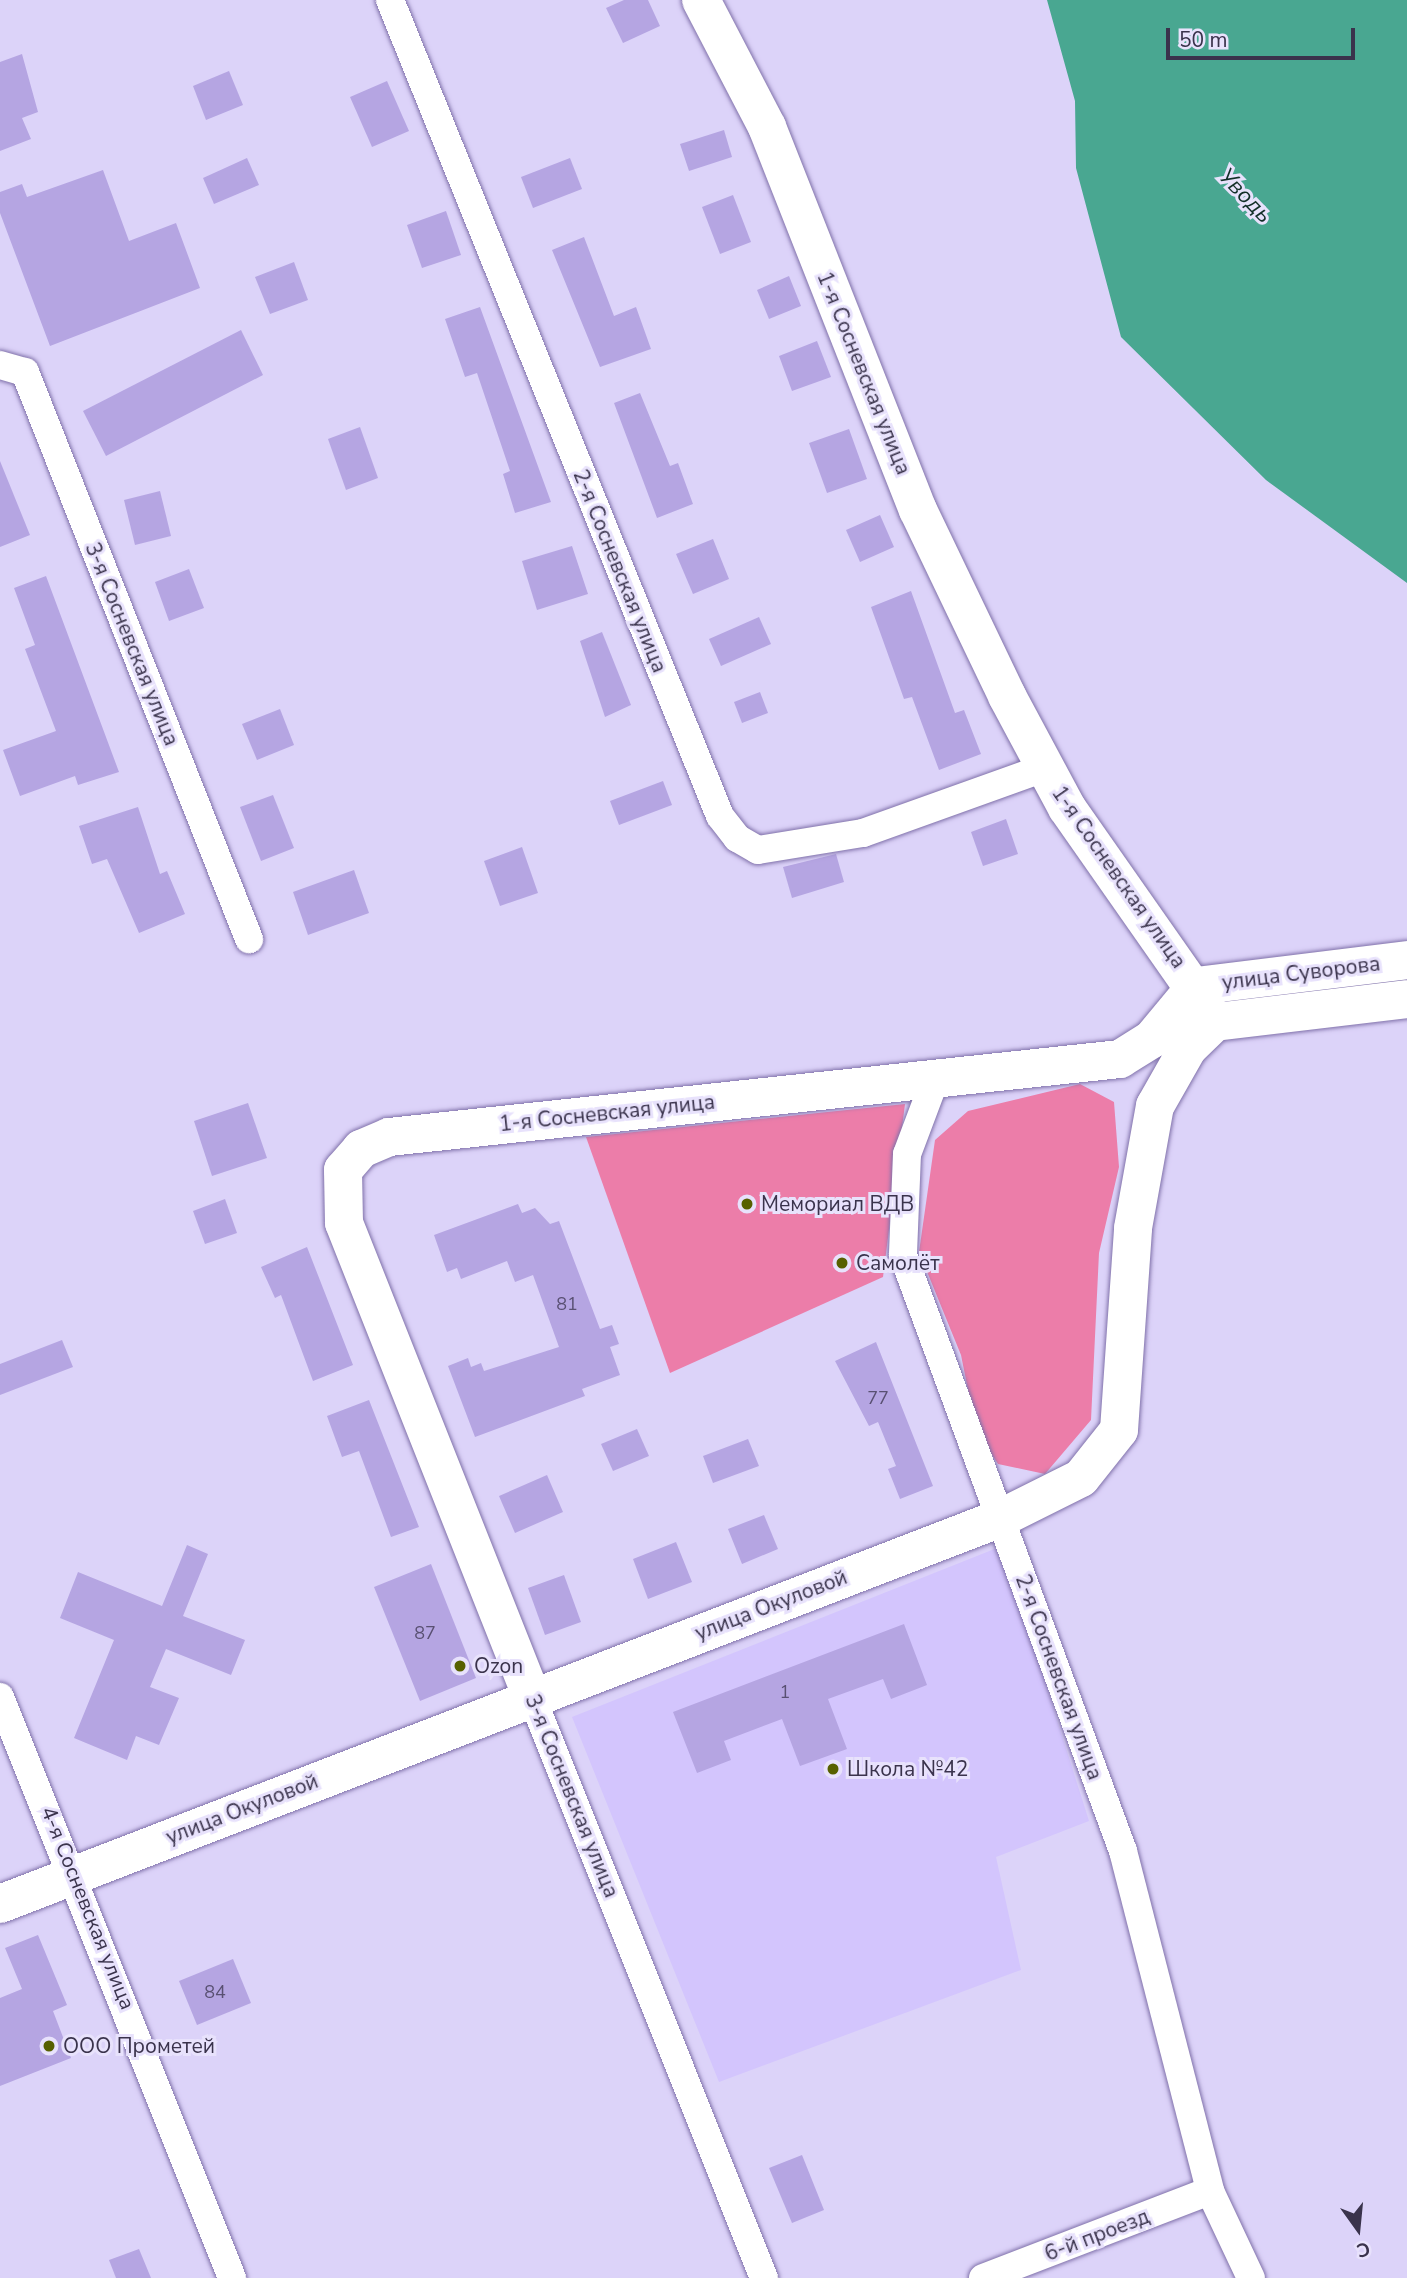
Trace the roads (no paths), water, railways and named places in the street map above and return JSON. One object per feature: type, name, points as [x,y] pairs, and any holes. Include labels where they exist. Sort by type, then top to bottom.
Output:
[{"type":"main road","name":"1-я Сосневская улица","points":[[389,1137],[1120,1059],[1152,1039],[1196,986],[1100,857],[1045,768],[918,510],[767,127],[701,0]]},
{"type":"main road","name":"улица Суворова","points":[[1196,986],[1407,960]]},
{"type":"main road","points":[[1196,986],[1215,1022]]},
{"type":"main road","name":"улица Суворова","points":[[1215,1022],[1407,999]]},
{"type":"main road","name":"улица Окуловой","points":[[0,1904],[531,1695],[1001,1518],[1081,1478],[1119,1430],[1133,1227],[1148,1131],[1165,1082],[1215,1022]]},
{"type":"main road","name":"3-я Сосневская улица","points":[[389,1137],[361,1149],[343,1170],[344,1223],[531,1695]]},
{"type":"street","name":"2-я Сосневская улица","points":[[390,0],[720,816],[737,838],[758,850],[863,833],[1045,768]]},
{"type":"street","name":"3-я Сосневская улица","points":[[0,365],[25,372],[249,939]]},
{"type":"street","name":"2-я Сосневская улица","points":[[936,1077],[907,1154],[903,1255],[1123,1851],[1210,2191],[1251,2278]]},
{"type":"street","name":"3-я Сосневская улица","points":[[531,1695],[764,2278]]},
{"type":"street","name":"4-я Сосневская улица","points":[[0,1697],[76,1875],[232,2278]]},
{"type":"street","name":"6-й проезд","points":[[983,2278],[1210,2191]]},
{"type":"water","name":"Уводь","points":[[1047,0],[1407,0],[1407,583],[1266,480],[1121,337],[1076,168],[1075,101]]},
{"type":"place","name":"Мемориал ВДВ","points":[[747,1204]]},
{"type":"place","name":"Самолёт","points":[[842,1263]]},
{"type":"place","name":"Ozon","points":[[460,1666]]},
{"type":"place","name":"Школа №42","points":[[833,1769]]},
{"type":"place","name":"ООО Прометей","points":[[49,2046]]}]
